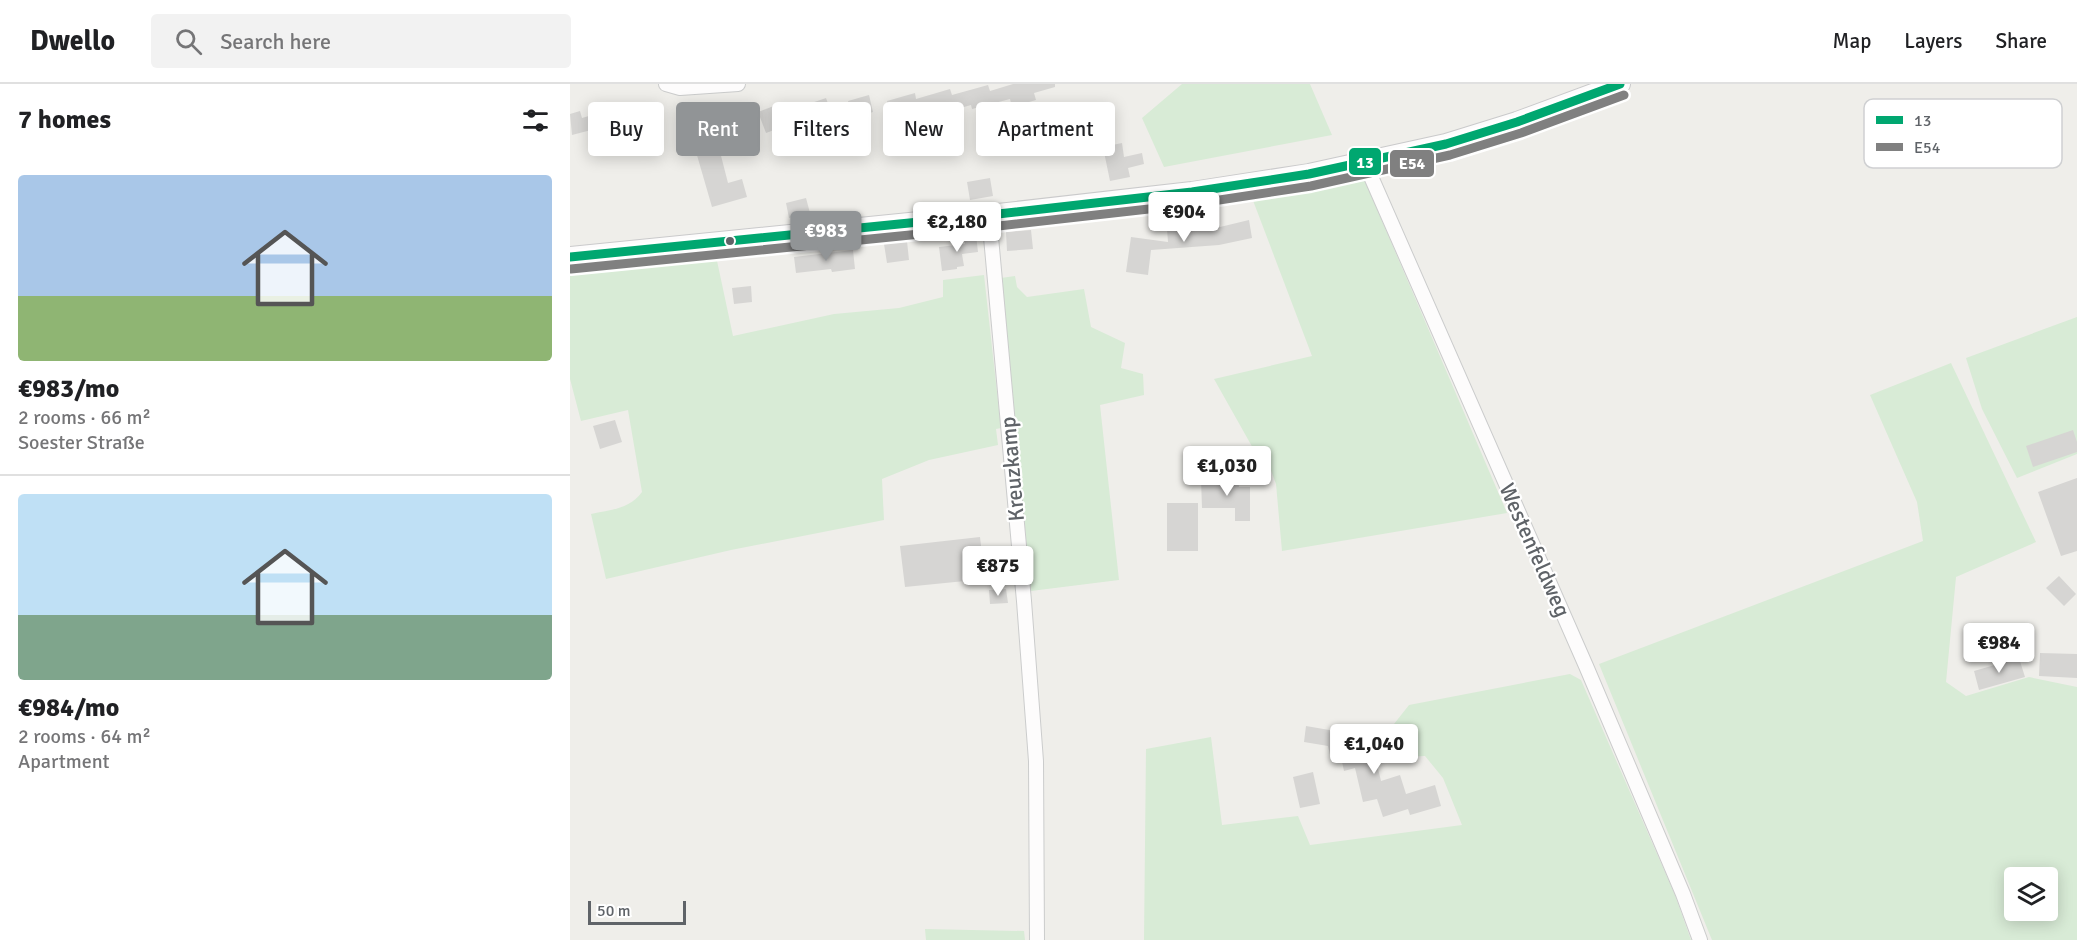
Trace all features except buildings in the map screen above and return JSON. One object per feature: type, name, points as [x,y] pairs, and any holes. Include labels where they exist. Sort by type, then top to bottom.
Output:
[{"type":"main road","points":[[570,257],[989,215],[1192,192],[1309,174],[1446,144],[1517,122],[1620,84]]},
{"type":"street","points":[[667,85],[680,88],[738,84]]},
{"type":"street","name":"Westenfeldweg","points":[[1365,163],[1581,656],[1683,894],[1700,940]]},
{"type":"street","name":"Kreuzkamp","points":[[989,215],[1036,761],[1037,940]]},
{"type":"green space","points":[[1182,84],[1310,84],[1332,135],[1164,167],[1142,118]]},
{"type":"green space","points":[[1362,174],[1507,513],[1282,551],[1276,484],[1267,460],[1254,450],[1214,379],[1312,356],[1249,190]]},
{"type":"green space","points":[[716,256],[733,336],[834,314],[899,308],[943,297],[943,280],[984,275],[1001,428],[996,429],[998,445],[929,460],[882,479],[884,520],[731,550],[606,579],[591,514],[626,505],[642,492],[628,410],[581,421],[570,379],[570,272]]},
{"type":"green space","points":[[1015,276],[1017,287],[1027,297],[1084,289],[1091,327],[1125,343],[1121,368],[1143,374],[1144,395],[1100,405],[1119,580],[1031,591],[1001,278]]},
{"type":"green space","points":[[2077,317],[2077,454],[2017,478],[1982,409],[1966,358]]},
{"type":"green space","points":[[1951,363],[2036,542],[1956,577],[1946,682],[1966,696],[2029,677],[2077,687],[2077,940],[1712,940],[1599,664],[1923,541],[1917,502],[1870,395]]},
{"type":"green space","points":[[1570,674],[1581,680],[1675,895],[1691,940],[1144,940],[1146,749],[1211,737],[1222,825],[1298,816],[1310,845],[1462,825],[1443,778],[1425,756],[1403,757],[1394,724],[1409,705]]},
{"type":"green space","points":[[925,929],[1024,931],[1025,940],[926,940]]},
{"type":"transit line","name":"13","points":[[570,257],[989,215],[1192,192],[1309,174],[1446,144],[1517,122],[1620,84]]},
{"type":"transit line","name":"E54","points":[[571,269],[990,227],[1193,204],[1311,186],[1450,155],[1521,133],[1624,95]]}]
